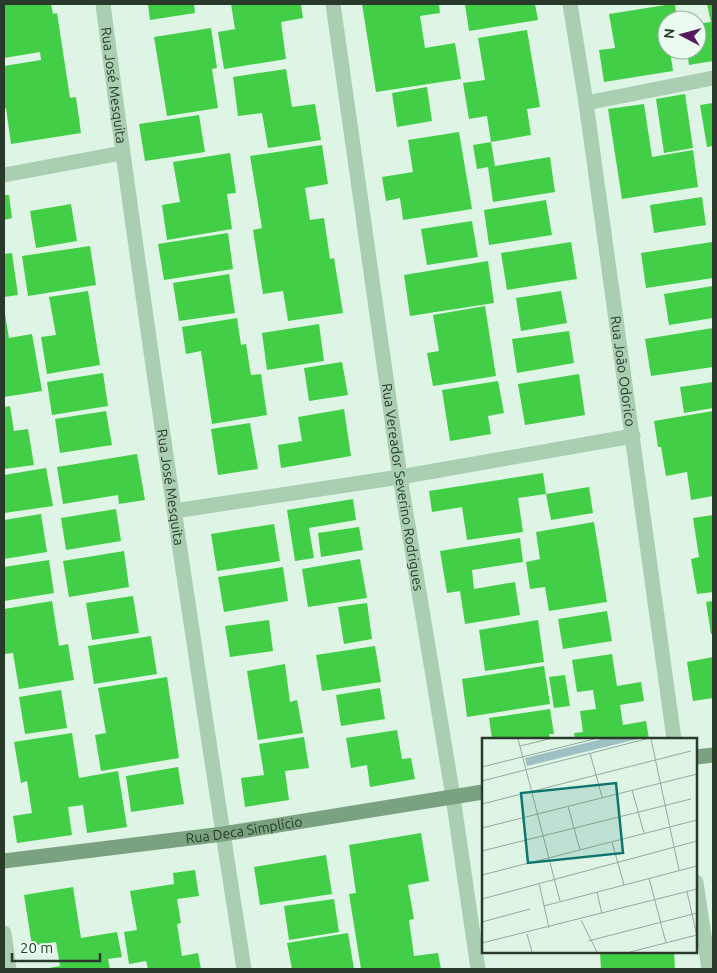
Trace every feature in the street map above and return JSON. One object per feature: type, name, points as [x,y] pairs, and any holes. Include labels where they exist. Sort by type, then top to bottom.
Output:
[{"type":"street","name":"Rua José Mesquita","points":[[103,4],[122,153],[174,512],[244,969]]},
{"type":"street","name":"Rua Vereador Severino Rodrigues","points":[[333,4],[400,477],[453,797],[478,969]]},
{"type":"street","name":"Rua João Odorico","points":[[570,4],[586,103],[674,738]]},
{"type":"street","points":[[586,103],[713,78]]},
{"type":"street","points":[[4,175],[122,153]]},
{"type":"street","points":[[174,512],[400,477],[632,436]]},
{"type":"street","points":[[697,757],[713,755]]},
{"type":"street","name":"Rua Deca Simplício","points":[[4,861],[223,834],[482,792]]},
{"type":"street","points":[[697,889],[709,969]]},
{"type":"street","points":[[4,933],[9,969]]},
{"type":"building","points":[[4,4],[51,4],[53,14],[57,13],[70,98],[76,97],[81,133],[11,144],[6,108],[4,109],[4,66],[41,60],[40,52],[4,58]]},
{"type":"building","points":[[148,4],[194,4],[195,13],[150,20]]},
{"type":"building","points":[[231,4],[301,4],[303,18],[281,22],[286,59],[224,69],[218,32],[235,29]]},
{"type":"building","points":[[362,4],[439,4],[440,13],[420,16],[425,48],[455,43],[461,79],[376,92]]},
{"type":"building","points":[[465,4],[535,4],[538,20],[469,31]]},
{"type":"building","points":[[675,4],[676,10],[657,10],[657,60],[671,60],[673,71],[604,82],[599,50],[615,48],[609,14]]},
{"type":"building","points":[[707,4],[713,4],[713,61],[689,65],[688,60],[707,60],[707,23],[711,22]]},
{"type":"building","points":[[211,28],[217,68],[212,69],[218,108],[167,116],[154,37]]},
{"type":"building","points":[[527,30],[540,107],[527,109],[531,135],[491,142],[487,116],[469,119],[463,83],[485,80],[478,38]]},
{"type":"building","points":[[286,69],[292,107],[315,104],[321,140],[268,148],[262,113],[238,116],[233,77]]},
{"type":"building","points":[[427,87],[432,121],[397,127],[392,93]]},
{"type":"building","points":[[685,94],[693,148],[664,153],[656,99]]},
{"type":"building","points":[[713,103],[713,146],[707,147],[700,105]]},
{"type":"building","points":[[644,104],[652,157],[693,150],[698,187],[622,199],[608,109]]},
{"type":"building","points":[[199,115],[205,152],[145,161],[139,124]]},
{"type":"building","points":[[459,132],[472,209],[403,220],[400,198],[386,201],[382,177],[413,172],[408,140]]},
{"type":"building","points":[[491,142],[495,166],[550,157],[555,192],[493,202],[488,167],[477,169],[473,145]]},
{"type":"building","points":[[322,145],[328,184],[305,188],[310,220],[324,218],[330,259],[334,258],[343,313],[288,321],[283,291],[263,294],[253,230],[262,228],[250,156]]},
{"type":"building","points":[[230,153],[236,193],[227,194],[232,229],[167,240],[162,205],[180,202],[173,162]]},
{"type":"building","points":[[4,195],[9,195],[12,218],[4,220]]},
{"type":"building","points":[[702,197],[706,225],[654,233],[650,205]]},
{"type":"building","points":[[546,200],[552,235],[489,245],[484,210]]},
{"type":"building","points":[[71,204],[77,241],[36,248],[30,211]]},
{"type":"building","points":[[472,221],[478,257],[427,265],[421,229]]},
{"type":"building","points":[[228,233],[233,269],[164,280],[158,244]]},
{"type":"building","points":[[571,242],[577,279],[507,290],[501,253]]},
{"type":"building","points":[[712,242],[713,278],[646,288],[641,253]]},
{"type":"building","points":[[90,246],[96,285],[28,296],[22,256]]},
{"type":"building","points":[[12,253],[18,295],[4,297],[4,254]]},
{"type":"building","points":[[488,261],[494,303],[410,316],[404,275]]},
{"type":"building","points":[[229,274],[235,313],[179,321],[173,283]]},
{"type":"building","points":[[713,286],[713,318],[669,325],[664,294]]},
{"type":"building","points":[[88,291],[100,365],[47,374],[41,337],[56,335],[49,297]]},
{"type":"building","points":[[561,291],[567,323],[521,331],[516,298]]},
{"type":"building","points":[[485,306],[496,376],[433,386],[427,353],[439,351],[433,315]]},
{"type":"building","points":[[4,314],[9,338],[32,334],[42,391],[4,397]]},
{"type":"building","points":[[237,318],[241,345],[246,344],[251,375],[261,374],[267,415],[212,424],[201,351],[186,354],[182,327]]},
{"type":"building","points":[[319,324],[324,361],[267,370],[262,333]]},
{"type":"building","points":[[713,328],[713,367],[651,376],[645,339]]},
{"type":"building","points":[[569,331],[574,363],[517,373],[512,339]]},
{"type":"building","points":[[342,362],[348,395],[309,401],[304,368]]},
{"type":"building","points":[[103,373],[108,406],[52,415],[47,382]]},
{"type":"building","points":[[579,374],[585,415],[525,425],[518,384]]},
{"type":"building","points":[[498,381],[504,413],[488,416],[491,434],[450,441],[442,390]]},
{"type":"building","points":[[713,382],[713,408],[684,413],[680,387]]},
{"type":"building","points":[[10,406],[14,431],[28,429],[34,465],[4,469],[4,407]]},
{"type":"building","points":[[344,409],[351,456],[281,468],[278,445],[302,441],[298,417]]},
{"type":"building","points":[[106,411],[112,445],[60,453],[55,419]]},
{"type":"building","points":[[713,411],[713,496],[691,500],[687,472],[666,476],[661,447],[658,447],[654,421]]},
{"type":"building","points":[[250,423],[258,469],[218,475],[211,429]]},
{"type":"building","points":[[137,454],[145,500],[119,504],[118,495],[63,504],[57,467]]},
{"type":"building","points":[[46,468],[53,506],[4,513],[4,475]]},
{"type":"building","points":[[543,473],[546,494],[518,498],[523,532],[467,540],[462,507],[432,512],[429,491]]},
{"type":"building","points":[[589,487],[593,513],[551,520],[546,494]]},
{"type":"building","points":[[353,499],[356,520],[309,528],[314,558],[295,561],[287,510]]},
{"type":"building","points":[[116,509],[121,541],[66,550],[61,518]]},
{"type":"building","points":[[41,514],[47,552],[4,559],[4,520]]},
{"type":"building","points":[[713,515],[713,592],[697,594],[691,559],[699,557],[693,518]]},
{"type":"building","points":[[594,522],[607,602],[549,611],[545,587],[530,589],[526,562],[540,559],[536,532]]},
{"type":"building","points":[[274,524],[280,561],[217,571],[211,534]]},
{"type":"building","points":[[359,527],[363,550],[321,557],[318,533]]},
{"type":"building","points":[[520,538],[523,562],[472,570],[474,589],[515,582],[520,615],[465,624],[460,591],[447,593],[440,551]]},
{"type":"building","points":[[124,551],[129,587],[69,597],[63,561]]},
{"type":"building","points":[[360,559],[367,598],[308,607],[302,569]]},
{"type":"building","points":[[49,560],[54,593],[4,601],[4,567]]},
{"type":"building","points":[[283,567],[288,601],[224,612],[218,577]]},
{"type":"building","points":[[133,596],[139,633],[92,640],[86,603]]},
{"type":"building","points":[[52,601],[59,646],[68,644],[74,680],[19,689],[13,653],[4,654],[4,609]]},
{"type":"building","points":[[713,601],[713,634],[711,634],[706,602]]},
{"type":"building","points":[[367,603],[372,639],[344,644],[338,607]]},
{"type":"building","points":[[607,611],[612,641],[563,649],[558,619]]},
{"type":"building","points":[[269,620],[273,651],[230,657],[225,626]]},
{"type":"building","points":[[538,620],[544,662],[485,671],[479,630]]},
{"type":"building","points":[[151,636],[157,674],[94,684],[88,646]]},
{"type":"building","points":[[375,646],[381,682],[322,691],[316,655]]},
{"type":"building","points":[[612,654],[617,686],[641,682],[644,701],[620,705],[623,725],[646,721],[649,738],[575,738],[574,733],[583,732],[580,711],[596,709],[593,690],[577,692],[572,660]]},
{"type":"building","points":[[713,657],[713,698],[693,701],[687,662]]},
{"type":"building","points":[[285,664],[290,702],[297,700],[303,733],[258,740],[247,671]]},
{"type":"building","points":[[544,666],[550,704],[467,717],[462,679]]},
{"type":"building","points":[[565,675],[570,706],[554,708],[549,677]]},
{"type":"building","points":[[167,677],[179,758],[101,771],[95,735],[106,733],[98,688]]},
{"type":"building","points":[[380,688],[385,719],[341,726],[336,695]]},
{"type":"building","points":[[61,690],[67,728],[25,734],[19,697]]},
{"type":"building","points":[[550,709],[554,734],[549,734],[550,738],[492,738],[489,718]]},
{"type":"building","points":[[397,730],[402,759],[411,758],[415,779],[370,787],[367,765],[351,768],[346,738]]},
{"type":"building","points":[[72,733],[79,778],[118,771],[127,827],[87,833],[83,805],[68,807],[72,835],[17,843],[13,816],[32,813],[27,781],[21,783],[14,742]]},
{"type":"building","points":[[304,737],[309,768],[285,771],[289,800],[245,807],[241,778],[264,775],[259,744]]},
{"type":"building","points":[[178,767],[184,804],[131,812],[126,776]]},
{"type":"building","points":[[421,833],[429,881],[408,885],[414,919],[409,920],[414,956],[438,953],[441,969],[361,969],[349,894],[356,893],[349,845]]},
{"type":"building","points":[[326,855],[332,894],[260,905],[254,867]]},
{"type":"building","points":[[195,870],[199,896],[177,899],[181,923],[177,924],[182,956],[198,953],[201,969],[148,969],[146,961],[129,964],[124,932],[137,930],[130,891],[174,884],[173,873]]},
{"type":"building","points":[[73,887],[81,938],[117,932],[122,957],[108,959],[110,969],[49,969],[60,966],[56,942],[32,946],[24,895]]},
{"type":"building","points":[[334,899],[339,932],[289,940],[284,906]]},
{"type":"building","points":[[348,933],[354,969],[292,969],[287,943]]},
{"type":"building","points":[[600,953],[674,953],[675,969],[601,969]]}]
